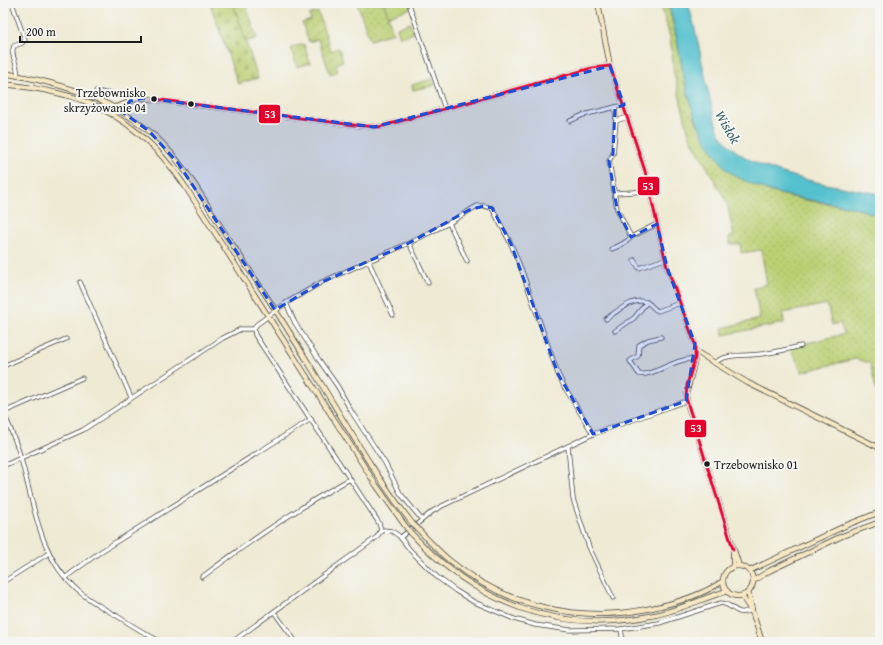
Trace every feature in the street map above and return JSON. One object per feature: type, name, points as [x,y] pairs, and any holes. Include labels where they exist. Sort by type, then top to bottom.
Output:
[{"type":"main road","points":[[598,3],[610,66],[645,171],[665,259],[692,335],[696,351],[686,390],[686,401],[739,566]]},
{"type":"main road","points":[[114,116],[119,115],[122,112],[130,100],[139,98],[154,98],[374,127],[383,126],[592,68],[610,66]]},
{"type":"main road","points":[[3,73],[75,90],[92,96],[122,112],[149,132],[178,163],[275,310],[383,482],[412,523],[449,560],[481,582],[533,605],[559,611],[588,614],[636,612],[685,599],[712,588],[723,581],[726,572],[733,567],[739,566],[749,570],[846,525],[880,512]]},
{"type":"main road","points":[[14,85],[18,81],[17,76]]},
{"type":"main road","points":[[3,84],[54,92],[97,106],[134,129],[149,142],[175,171],[376,485],[406,527],[438,561],[463,579],[483,592],[530,611],[563,619],[601,622],[641,618],[684,607],[727,591]]},
{"type":"main road","points":[[114,107],[126,104]]},
{"type":"main road","points":[[696,351],[748,383],[880,448]]},
{"type":"main road","points":[[753,581],[769,570],[842,536],[880,522]]},
{"type":"main road","points":[[733,549],[733,567]]},
{"type":"main road","points":[[723,581],[727,591],[734,596],[742,596],[748,592],[753,585],[749,570]]},
{"type":"main road","points":[[748,592],[762,642]]},
{"type":"main road","points":[[742,596],[752,610]]},
{"type":"street","points":[[12,3],[25,40],[14,46],[12,51],[18,69],[17,76]]},
{"type":"street","points":[[410,7],[445,109]]},
{"type":"street","points":[[96,90],[105,93],[125,94],[130,100]]},
{"type":"street","points":[[570,121],[588,114],[624,105]]},
{"type":"street","points":[[615,108],[616,121],[613,154],[610,161],[616,193],[617,209],[631,237]]},
{"type":"street","points":[[616,121],[628,117]]},
{"type":"street","points":[[616,193],[650,191]]},
{"type":"street","points":[[232,642],[377,537],[380,532],[380,526],[255,335],[254,329],[256,325],[268,315],[322,282],[409,244],[477,206],[492,208],[511,244],[522,271],[561,380],[593,434]]},
{"type":"street","points":[[449,223],[467,261]]},
{"type":"street","points":[[612,249],[625,243],[631,237],[657,224]]},
{"type":"street","points":[[409,244],[428,283]]},
{"type":"street","points":[[634,260],[639,268],[665,259]]},
{"type":"street","points":[[369,262],[393,315]]},
{"type":"street","points":[[80,282],[131,397]]},
{"type":"street","points":[[606,319],[632,303],[639,301],[647,302],[658,311],[680,303]]},
{"type":"street","points":[[615,331],[634,318],[647,302]]},
{"type":"street","points":[[286,303],[295,323],[338,387],[351,411],[384,463],[400,493],[422,520]]},
{"type":"street","points":[[3,466],[83,430],[131,397],[223,338],[241,329],[254,329]]},
{"type":"street","points":[[661,337],[648,340],[639,345],[638,356],[630,361],[639,374],[645,375],[670,364],[695,359]]},
{"type":"street","points":[[3,366],[66,339]]},
{"type":"street","points":[[716,363],[720,359],[732,356],[760,354],[801,346]]},
{"type":"street","points":[[82,378],[3,411],[21,458],[27,486],[41,533],[50,553],[66,577],[75,588],[92,601],[161,642]]},
{"type":"street","points":[[401,538],[422,520],[442,506],[593,434],[686,401]]},
{"type":"street","points":[[66,577],[100,552],[311,419]]},
{"type":"street","points":[[568,447],[573,499],[589,547],[613,598]]},
{"type":"street","points":[[202,578],[253,539],[284,518],[315,498],[350,479]]},
{"type":"street","points":[[380,532],[384,530],[392,531],[401,538],[411,551],[438,577],[456,591],[494,611],[521,621],[554,628],[583,630],[621,629],[659,623],[721,603],[726,604],[740,613],[752,610]]},
{"type":"street","points":[[3,582],[50,553]]},
{"type":"street","points":[[274,612],[296,642]]},
{"type":"street","points":[[621,629],[623,642]]},
{"type":"highlighted area","points":[[610,66],[624,105],[615,108],[613,154],[609,161],[617,209],[631,237],[657,224],[667,267],[695,344],[686,401],[593,434],[558,374],[511,244],[492,208],[484,206],[469,210],[409,243],[322,282],[275,310],[178,163],[149,131],[122,112],[130,101],[143,98],[374,127]]},
{"type":"green space","points":[[210,3],[233,3],[258,78],[238,84]]},
{"type":"green space","points":[[233,3],[245,3],[257,38],[246,42]]},
{"type":"green space","points":[[357,3],[384,3],[393,33],[370,40]]},
{"type":"green space","points":[[384,3],[419,3],[412,5],[409,9],[388,16]]},
{"type":"green space","points":[[660,3],[668,4],[677,39],[685,84],[697,124],[771,192],[805,200],[852,207],[880,216],[880,406],[870,363],[855,359],[802,372],[790,347],[844,334],[840,323],[832,325],[827,304],[783,313],[784,323],[723,335],[722,328],[760,319],[754,288],[767,284],[761,250],[741,253],[740,244],[730,244],[729,237],[734,236],[727,203],[689,135],[674,73],[670,37]]},
{"type":"green space","points":[[318,12],[331,51],[339,48],[343,61],[336,64],[338,71],[330,74],[318,39],[309,42],[302,23],[311,20],[309,15]]},
{"type":"green space","points":[[410,23],[414,33],[400,37],[397,28]]},
{"type":"green space","points":[[304,44],[310,63],[297,67],[291,48]]},
{"type":"green space","points":[[431,79],[435,85],[413,90],[412,85]]},
{"type":"water","points":[[668,3],[688,3],[715,119],[720,133],[731,147],[748,159],[792,176],[880,194],[880,216],[855,208],[770,191],[753,185],[727,170],[706,140],[697,122],[686,83]]},
{"type":"transit line","name":"53","points":[[610,66],[645,171],[667,267],[695,344],[695,358],[687,385],[686,398],[733,549]]},
{"type":"transit line","name":"53","points":[[154,99],[379,127],[592,68],[610,66]]},
{"type":"place","name":"Trzebownisko skrzyżowanie 04","points":[[154,99]]},
{"type":"place","name":"Trzebownisko 01","points":[[707,464]]},
{"type":"water label","name":"Wisłok","points":[[728,127]]}]
